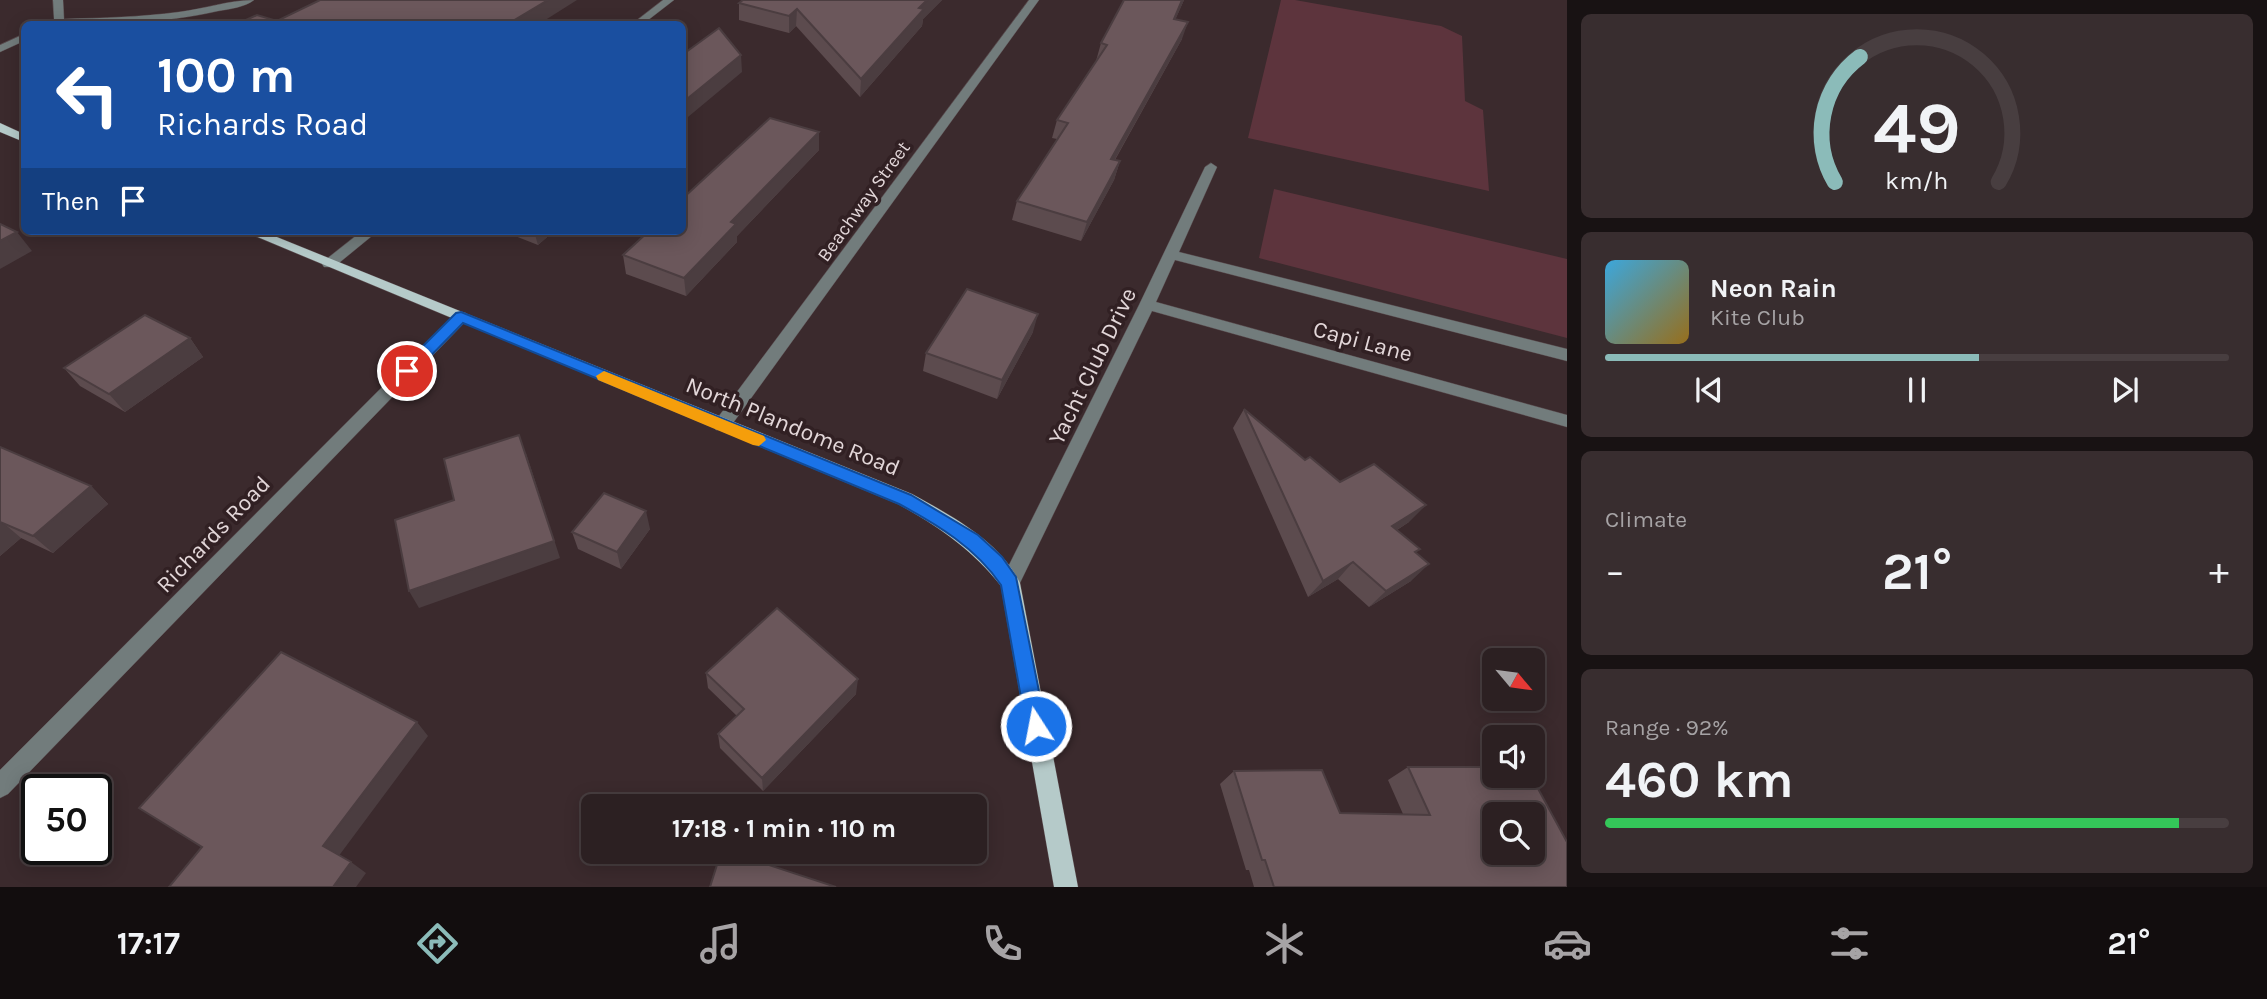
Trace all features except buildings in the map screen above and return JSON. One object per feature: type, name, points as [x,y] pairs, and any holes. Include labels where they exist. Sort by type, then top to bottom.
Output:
[{"type":"main road","points":[[0,127],[21,137]]},
{"type":"main road","name":"North Plandome Road","points":[[260,235],[893,494],[929,512],[972,541],[996,563],[1010,583],[1066,887]]},
{"type":"street","points":[[56,21],[58,0]]},
{"type":"street","points":[[136,21],[185,15],[250,0]]},
{"type":"street","points":[[641,21],[669,0]]},
{"type":"street","name":"Beachway Street","points":[[722,425],[1034,0]]},
{"type":"street","points":[[0,49],[21,38]]},
{"type":"street","name":"Yacht Club Drive","points":[[1010,583],[1147,305],[1211,167]]},
{"type":"street","points":[[329,264],[366,235]]},
{"type":"street","points":[[1171,254],[1567,355]]},
{"type":"street","name":"Capi Lane","points":[[1147,305],[1567,421]]},
{"type":"street","name":"Richards Road","points":[[0,786],[461,317]]},
{"type":"shaded area","points":[[1281,0],[1295,0],[1441,26],[1462,36],[1465,101],[1483,110],[1489,191],[1248,138]]},
{"type":"shaded area","points":[[1274,189],[1567,259],[1567,338],[1259,258]]},
{"type":"slow traffic","points":[[604,376],[759,440]]},
{"type":"route","points":[[407,371],[461,317],[905,499],[929,512],[972,541],[996,563],[1010,583],[1036,726]]}]
